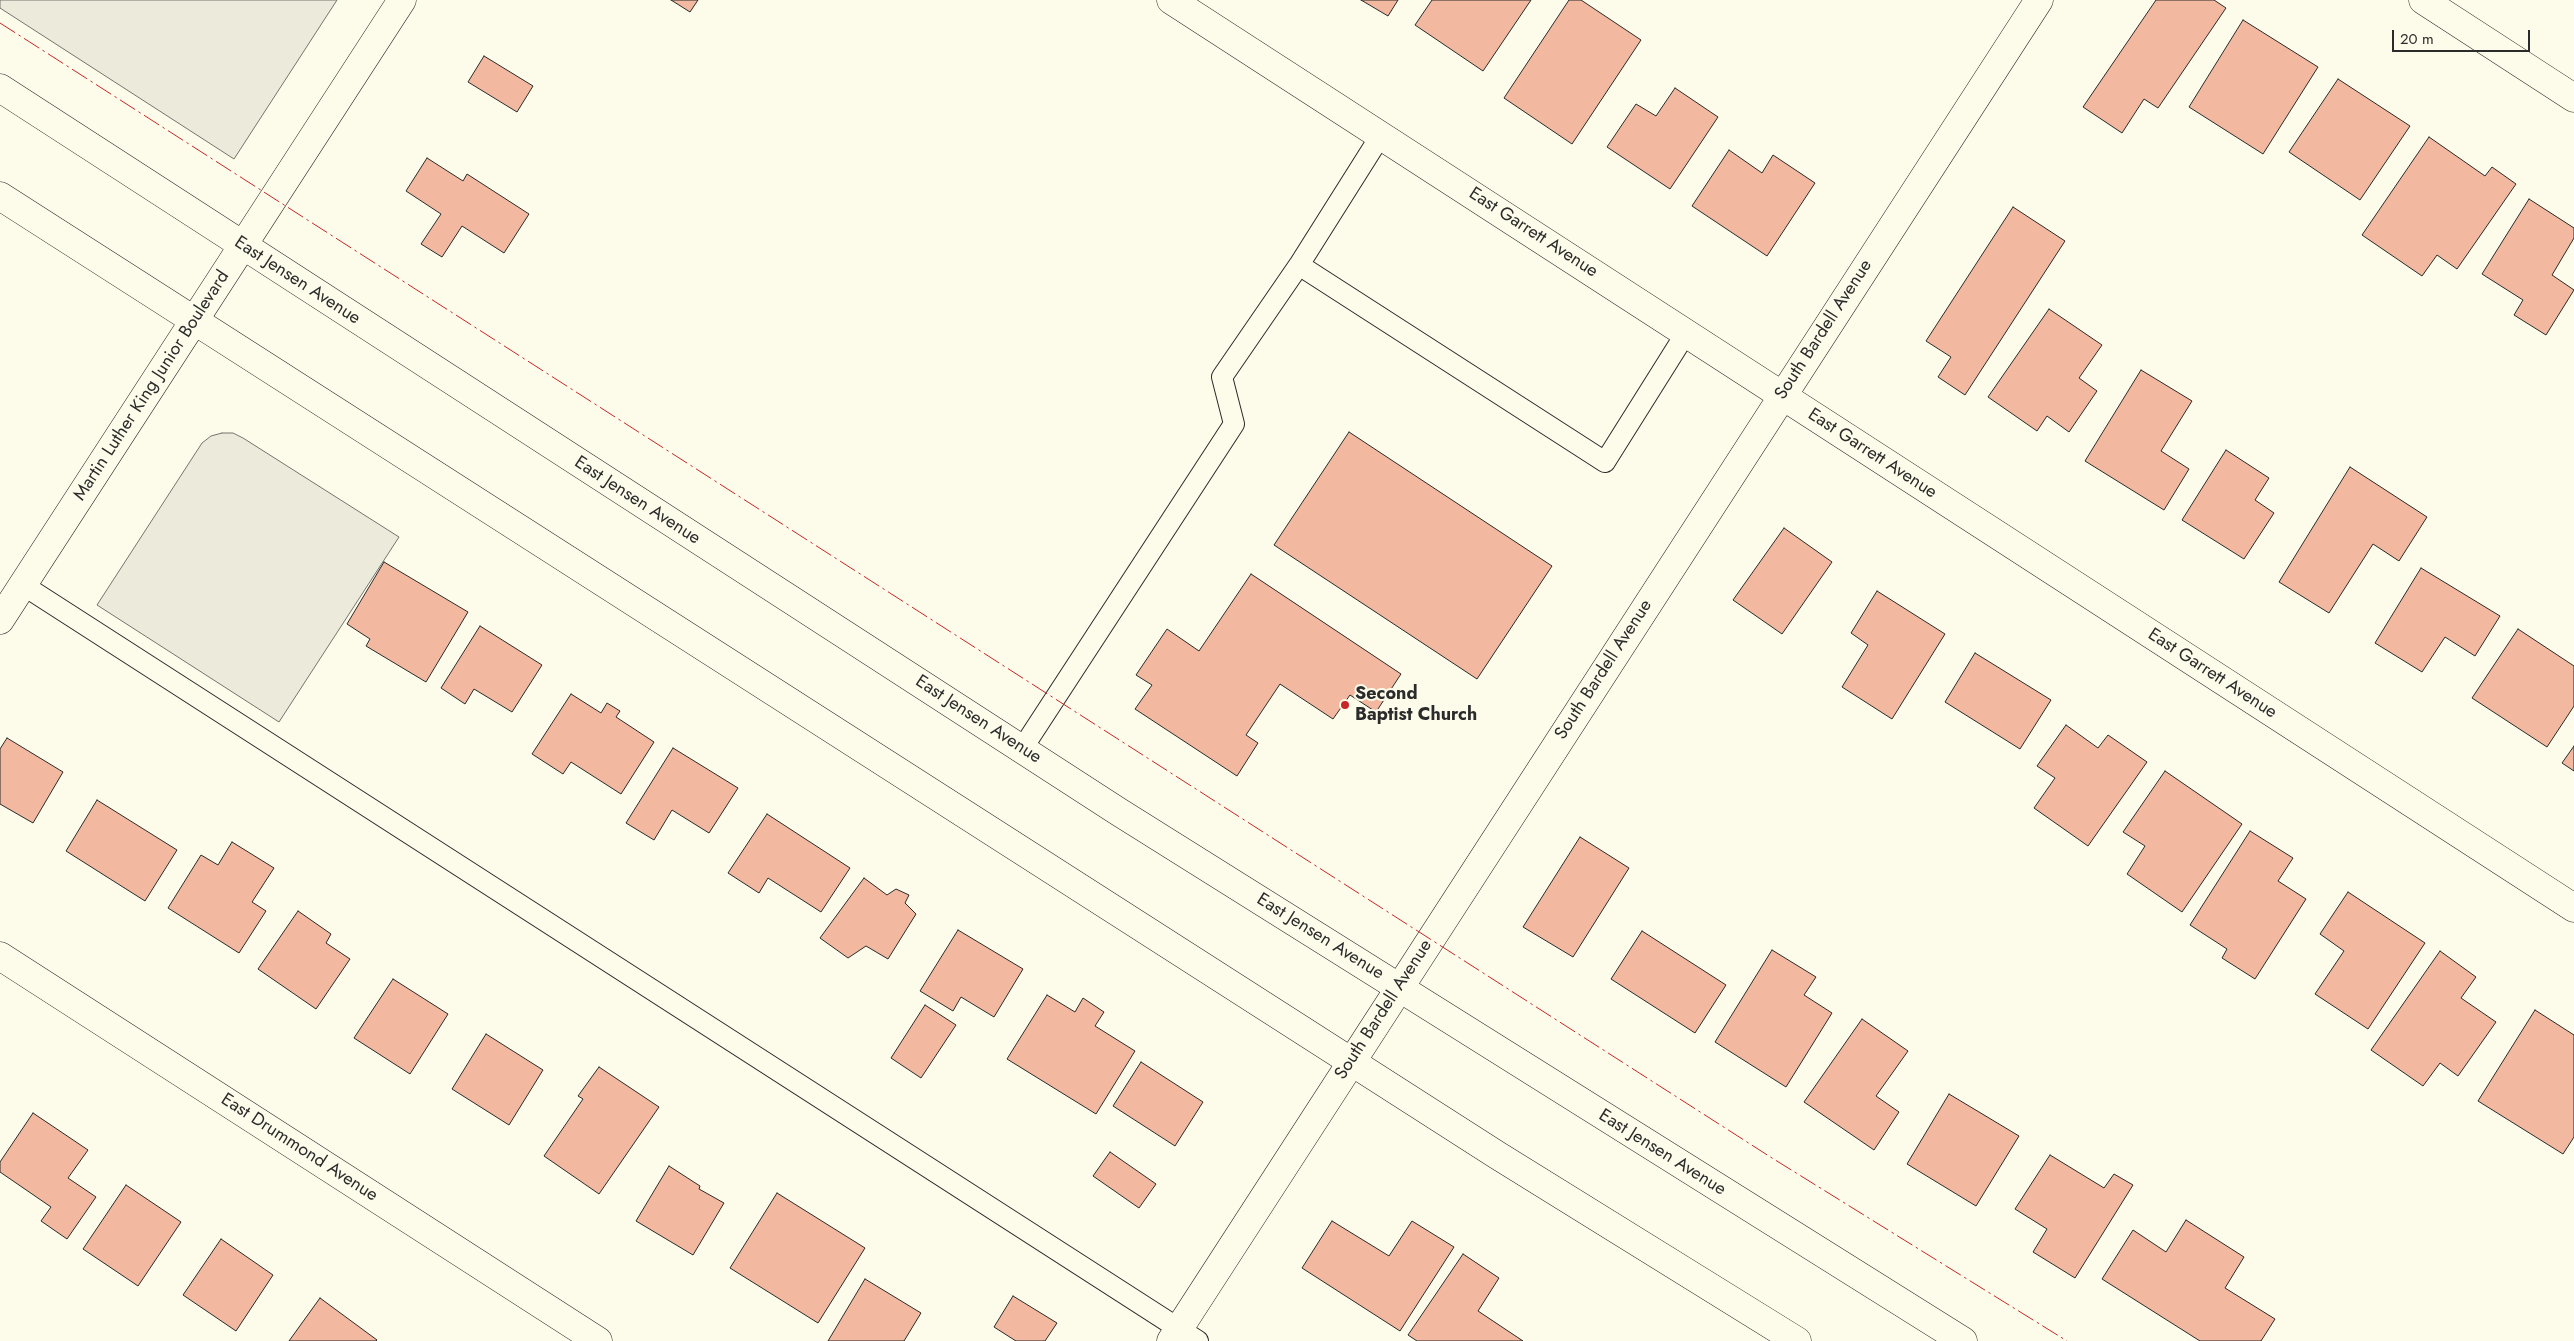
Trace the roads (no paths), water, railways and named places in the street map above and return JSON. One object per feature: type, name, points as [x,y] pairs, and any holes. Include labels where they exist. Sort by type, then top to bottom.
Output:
[{"type":"street","name":"Martin Luther King Junior Boulevard","points":[[0,620],[402,0]]},
{"type":"street","name":"East Garrett Avenue","points":[[1171,0],[2574,908]]},
{"type":"street","name":"South Bardell Avenue","points":[[1182,1337],[1351,1060],[2039,0]]},
{"type":"street","points":[[2423,0],[2574,98]]},
{"type":"street","name":"East Jensen Avenue","points":[[0,88],[1022,748],[1963,1341]]},
{"type":"street","points":[[0,196],[1497,1155],[1796,1341]]},
{"type":"street","name":"East Drummond Avenue","points":[[0,956],[598,1341]]},
{"type":"lane","points":[[1022,748],[1234,424],[1222,377],[1299,265],[1381,135]]},
{"type":"lane","points":[[1299,265],[1605,462],[1686,333]]},
{"type":"lane","points":[[23,585],[1182,1337]]},
{"type":"place","name":"Second Baptist Church","points":[[1345,705]]}]
